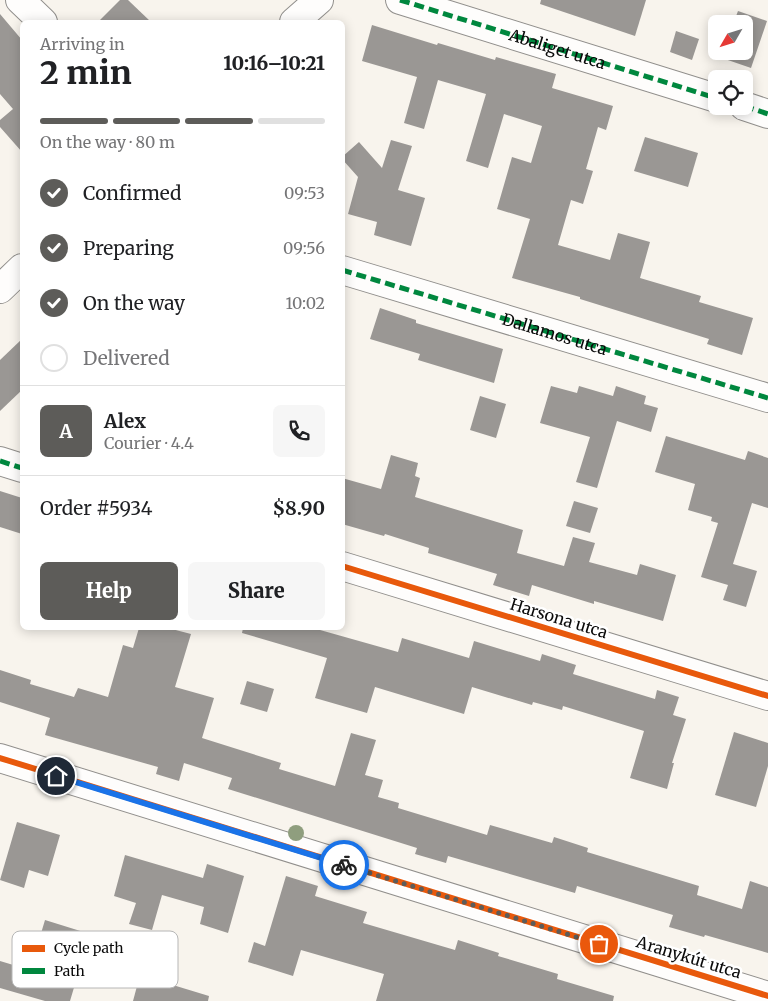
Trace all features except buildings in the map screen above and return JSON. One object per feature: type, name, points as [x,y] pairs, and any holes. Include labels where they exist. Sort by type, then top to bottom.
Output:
[{"type":"street","points":[[20,0],[41,20]]},
{"type":"street","points":[[296,20],[319,0]]},
{"type":"street","name":"Abaliget utca","points":[[400,0],[708,96]]},
{"type":"street","points":[[753,109],[768,114]]},
{"type":"street","points":[[0,289],[20,270]]},
{"type":"street","name":"Dallamos utca","points":[[345,271],[768,398]]},
{"type":"street","points":[[0,461],[20,467]]},
{"type":"street","name":"Harsona utca","points":[[345,567],[768,696]]},
{"type":"street","name":"Aranykút utca","points":[[0,758],[768,996]]},
{"type":"marked path","points":[[400,0],[708,96]]},
{"type":"marked path","points":[[753,109],[768,114]]},
{"type":"marked path","points":[[345,271],[768,398]]},
{"type":"marked path","points":[[0,461],[20,467]]},
{"type":"cycle path","points":[[345,567],[768,696]]},
{"type":"cycle path","points":[[0,758],[768,996]]},
{"type":"way so far","points":[[344,865],[599,944]]},
{"type":"route","points":[[56,776],[344,865]]}]
